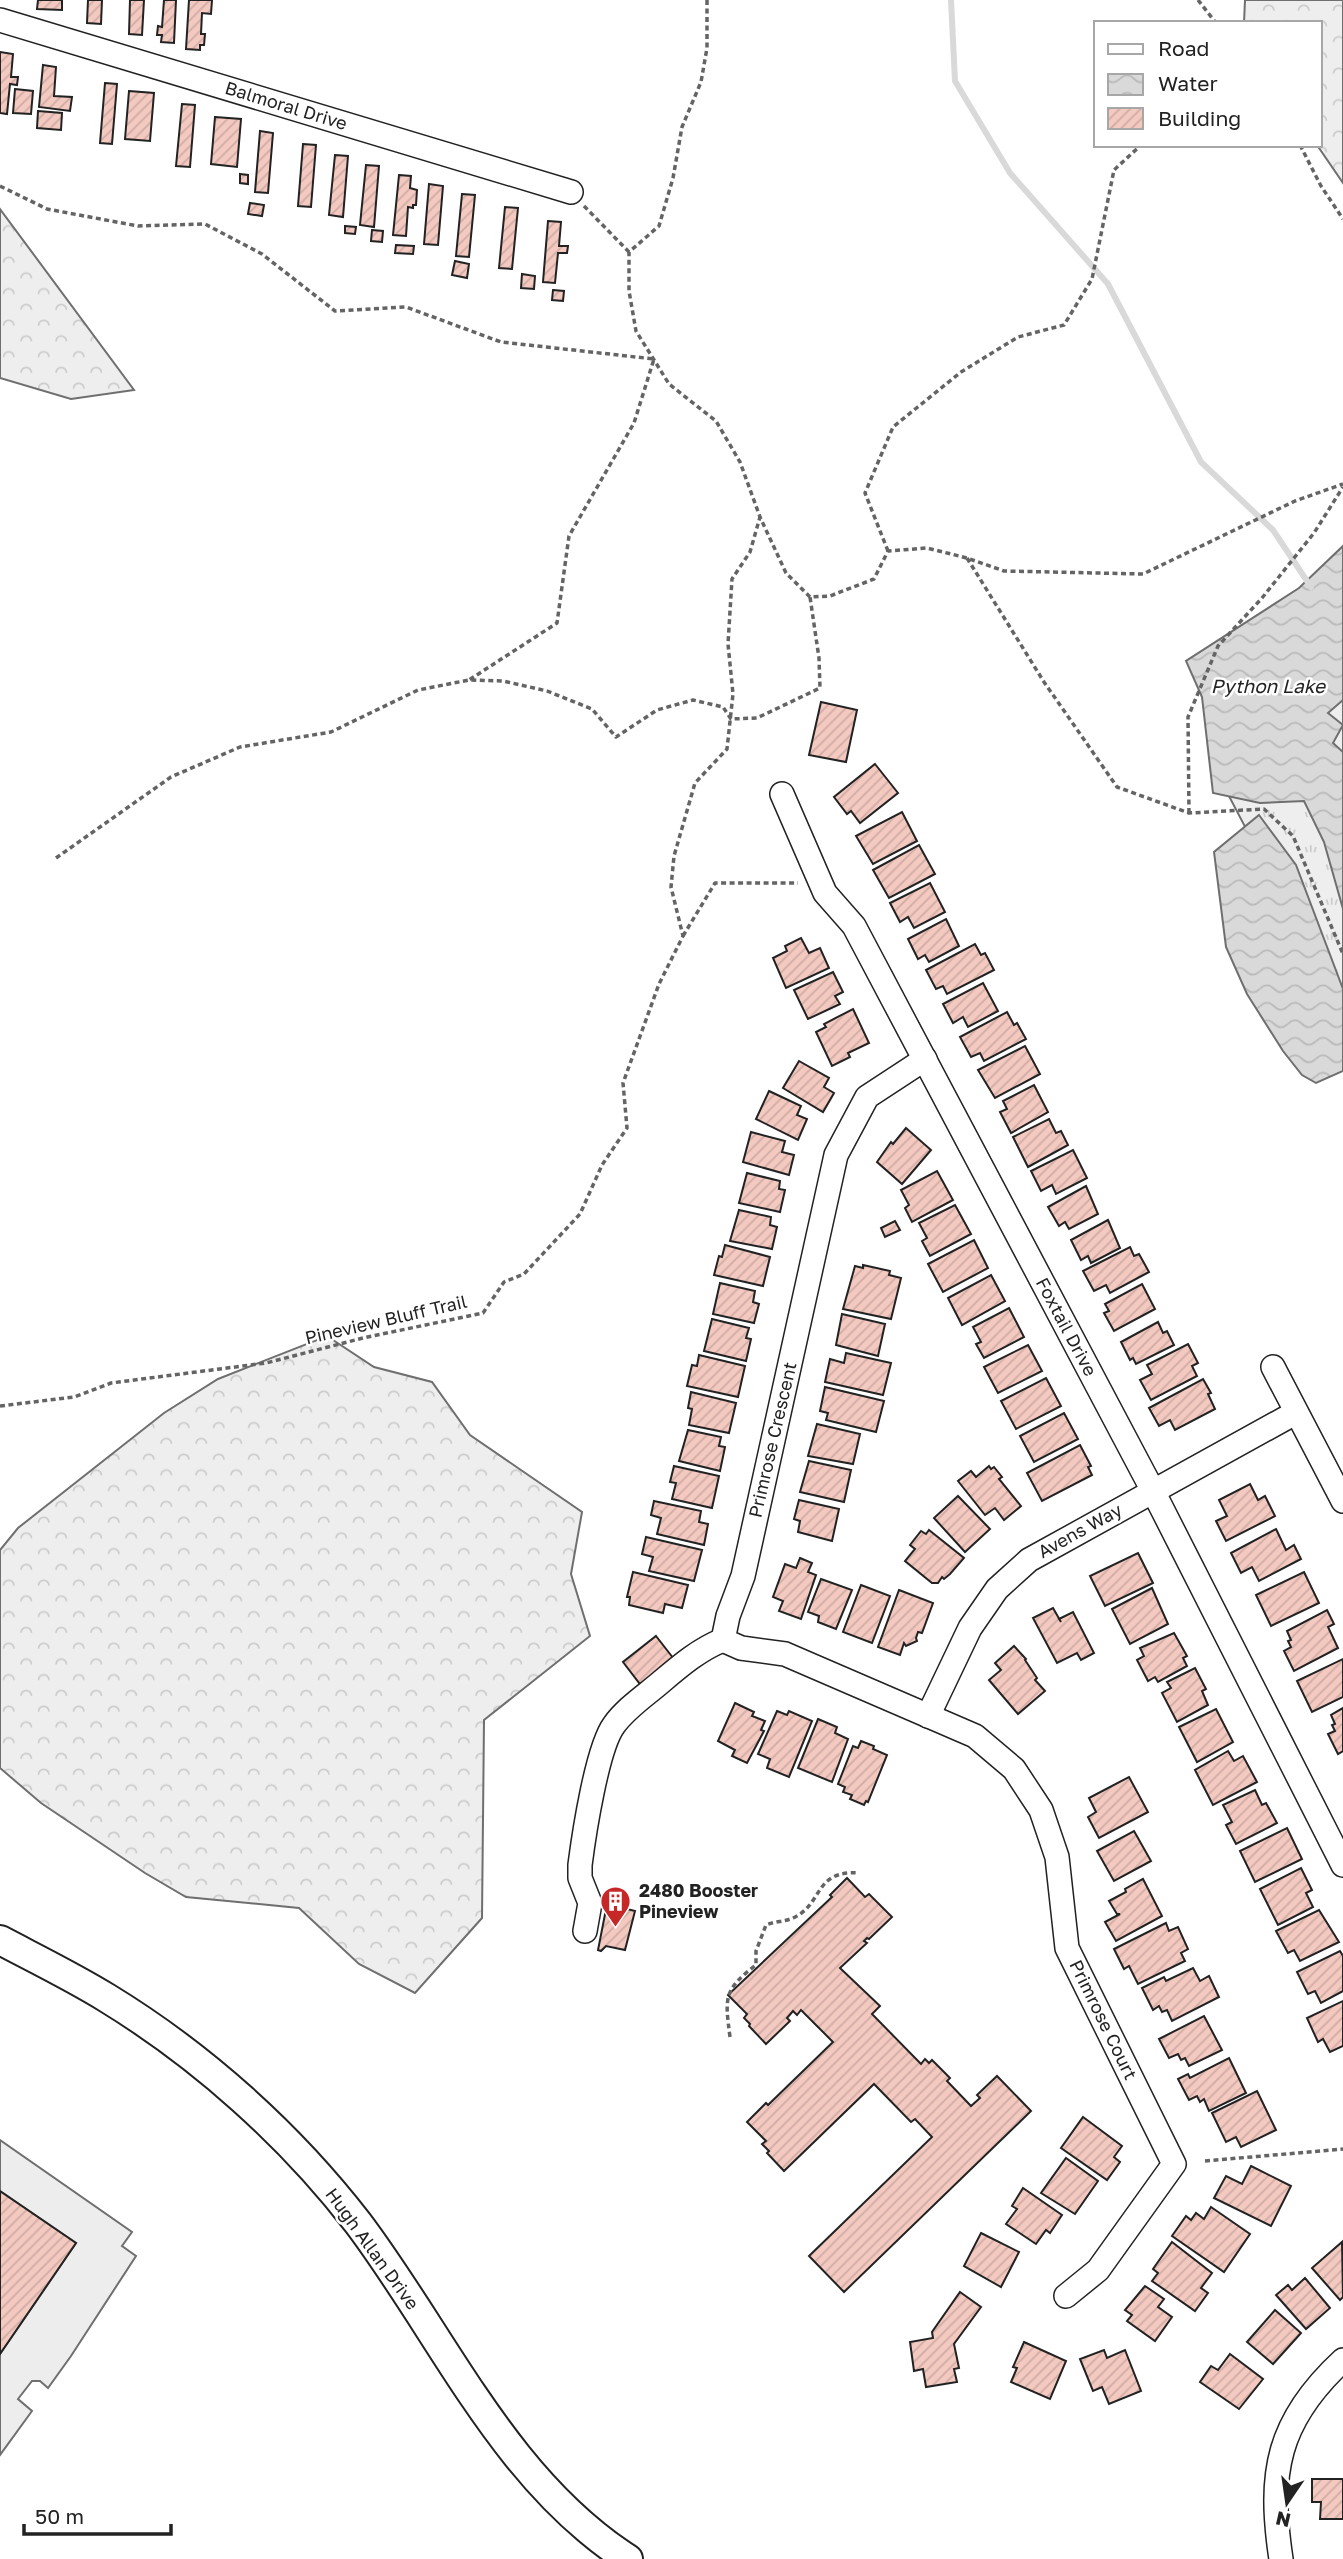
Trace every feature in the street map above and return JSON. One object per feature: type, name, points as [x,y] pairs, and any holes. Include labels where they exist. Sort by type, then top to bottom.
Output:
[{"type":"main road","name":"Hugh Allan Drive","points":[[0,1940],[107,1998],[159,2032],[270,2126],[317,2173],[358,2224],[509,2449],[579,2522],[628,2559]]},
{"type":"street","name":"Balmoral Drive","points":[[0,20],[571,192]]},
{"type":"street","name":"Foxtail Drive","points":[[782,794],[825,893],[855,926],[1153,1491],[1343,1866]]},
{"type":"street","name":"Primrose Crescent","points":[[723,1640],[728,1616],[743,1576],[836,1155],[867,1097],[925,1059]]},
{"type":"street","points":[[1273,1367],[1343,1501]]},
{"type":"street","name":"Avens Way","points":[[928,1716],[970,1628],[997,1589],[1029,1560],[1295,1413]]},
{"type":"street","points":[[585,1931],[590,1903],[580,1878],[580,1866],[598,1769],[608,1735],[621,1717],[705,1646],[723,1640],[741,1648],[785,1654],[928,1716]]},
{"type":"street","name":"Primrose Court","points":[[928,1716],[975,1736],[995,1752],[1014,1769],[1041,1810],[1057,1857],[1067,1948],[1174,2164],[1098,2270],[1066,2296]]},
{"type":"street","points":[[1281,2559],[1275,2514],[1278,2467],[1293,2420],[1324,2378],[1343,2360]]},
{"type":"path","points":[[629,252],[659,226],[673,178],[682,127],[701,82],[707,48],[708,0]]},
{"type":"path","points":[[1198,0],[1214,21]]},
{"type":"path","points":[[810,597],[830,596],[874,579],[888,551],[865,493],[892,427],[961,372],[1018,337],[1064,325],[1092,279],[1114,170],[1139,147]]},
{"type":"path","points":[[1301,147],[1321,186],[1343,219]]},
{"type":"path","points":[[0,186],[47,209],[60,212],[138,226],[205,224],[262,254],[335,311],[406,307],[501,342],[654,359]]},
{"type":"path","points":[[571,192],[629,252],[629,291],[636,331],[669,384],[716,421],[740,461],[760,517],[786,573],[810,597],[819,658],[820,688],[757,718],[731,719]]},
{"type":"path","points":[[469,680],[557,623],[569,536],[634,423],[654,359]]},
{"type":"path","points":[[888,551],[927,548],[1004,571],[1143,574],[1295,501],[1343,486]]},
{"type":"path","points":[[1189,813],[1188,717],[1218,646],[1314,533],[1343,486]]},
{"type":"path","points":[[683,936],[671,887],[674,856],[695,783],[727,749],[733,694],[728,643],[732,579],[750,552],[760,517]]},
{"type":"path","points":[[967,558],[1044,682],[1117,787],[1189,813],[1264,809],[1293,836],[1343,954]]},
{"type":"path","points":[[56,858],[171,777],[240,747],[331,732],[418,690],[469,680],[503,681],[547,691],[592,709],[616,737],[657,710],[693,700],[723,707],[731,719]]},
{"type":"path","name":"Pineview Bluff Trail","points":[[0,1406],[74,1397],[110,1383],[266,1363],[363,1338],[482,1313],[504,1282],[524,1274],[580,1214],[602,1165],[627,1128],[623,1083],[659,984],[683,936],[715,883],[821,883]]},
{"type":"path","points":[[730,2037],[726,2003],[738,1978],[755,1965],[756,1951],[766,1925],[776,1920],[792,1919],[808,1907],[836,1875],[843,1872],[859,1873]]},
{"type":"path","points":[[1205,2161],[1343,2149]]},
{"type":"green space","points":[[1245,0],[1343,0],[1343,183],[1318,147],[1322,147],[1322,21],[1244,21]]},
{"type":"green space","points":[[0,209],[134,390],[71,399],[0,378]]},
{"type":"green space","points":[[1343,637],[1343,1014],[1219,777]]},
{"type":"green space","points":[[327,1336],[374,1367],[432,1382],[470,1435],[582,1512],[571,1574],[590,1636],[484,1720],[482,1918],[415,1993],[359,1964],[299,1908],[186,1897],[145,1873],[41,1803],[0,1768],[0,1550],[18,1528],[164,1413],[218,1379]]},
{"type":"shaded area","points":[[0,2140],[132,2232],[122,2246],[136,2256],[48,2388],[40,2381],[32,2381],[18,2399],[32,2411],[0,2455],[0,2354],[76,2243],[0,2191]]},
{"type":"water","name":"Python Lake","points":[[1343,546],[1343,700],[1328,713],[1343,725],[1333,743],[1343,752],[1343,909],[1324,842],[1304,801],[1260,803],[1213,793],[1202,697],[1186,661],[1299,588]]},
{"type":"water","points":[[1259,815],[1296,865],[1343,989],[1343,1071],[1316,1083],[1302,1075],[1283,1051],[1247,994],[1226,947],[1214,852]]},
{"type":"building","points":[[38,0],[62,0],[62,10],[37,9]]},
{"type":"building","points":[[88,0],[102,0],[101,24],[87,23]]},
{"type":"building","points":[[130,0],[144,0],[142,35],[129,34]]},
{"type":"building","points":[[164,0],[176,0],[174,43],[161,42],[162,35],[157,35],[158,26],[162,27]]},
{"type":"building","points":[[189,0],[212,0],[211,14],[202,13],[201,34],[205,34],[204,45],[200,45],[200,50],[186,49]]},
{"type":"building","points":[[0,52],[13,54],[11,77],[18,77],[17,85],[10,84],[7,114],[0,113]]},
{"type":"building","points":[[43,65],[56,67],[54,96],[72,97],[70,111],[39,107]]},
{"type":"building","points":[[105,83],[117,84],[112,144],[100,143]]},
{"type":"building","points":[[15,89],[33,91],[31,114],[13,113]]},
{"type":"building","points":[[129,91],[154,93],[150,141],[125,139]]},
{"type":"building","points":[[182,104],[195,105],[190,167],[176,166]]},
{"type":"building","points":[[38,111],[62,113],[61,130],[37,128]]},
{"type":"building","points":[[215,117],[241,119],[237,167],[211,164]]},
{"type":"building","points":[[260,131],[273,133],[268,193],[255,192]]},
{"type":"building","points":[[303,144],[316,145],[311,207],[298,206]]},
{"type":"building","points":[[335,155],[348,156],[343,217],[329,215]]},
{"type":"building","points":[[366,165],[379,166],[374,227],[360,225]]},
{"type":"building","points":[[240,174],[248,175],[248,184],[240,183]]},
{"type":"building","points":[[399,175],[411,176],[410,188],[417,190],[416,205],[413,205],[413,208],[408,207],[406,236],[393,235]]},
{"type":"building","points":[[429,184],[443,186],[438,245],[424,244]]},
{"type":"building","points":[[462,194],[475,195],[469,257],[456,256]]},
{"type":"building","points":[[250,203],[264,205],[262,216],[248,214]]},
{"type":"building","points":[[505,207],[518,208],[512,269],[499,268]]},
{"type":"building","points":[[548,221],[561,222],[559,246],[568,246],[567,253],[558,253],[555,283],[543,282]]},
{"type":"building","points":[[345,226],[356,227],[355,234],[345,233]]},
{"type":"building","points":[[372,230],[383,231],[382,242],[371,241]]},
{"type":"building","points":[[396,245],[414,246],[413,254],[395,253]]},
{"type":"building","points":[[455,261],[469,264],[467,278],[452,275]]},
{"type":"building","points":[[522,274],[535,276],[534,289],[521,288]]},
{"type":"building","points":[[553,290],[564,291],[563,301],[552,300]]},
{"type":"building","points":[[821,702],[857,710],[846,762],[809,755]]},
{"type":"building","points":[[875,764],[898,793],[860,823],[851,811],[847,814],[834,797]]},
{"type":"building","points":[[902,812],[917,841],[873,864],[856,836]]},
{"type":"building","points":[[919,845],[935,874],[889,898],[873,870]]},
{"type":"building","points":[[930,883],[945,912],[914,928],[908,917],[900,922],[890,903]]},
{"type":"building","points":[[946,919],[959,946],[929,962],[925,955],[918,959],[908,939]]},
{"type":"building","points":[[801,938],[809,953],[820,948],[829,968],[786,988],[773,958],[787,951],[785,946]]},
{"type":"building","points":[[975,944],[981,955],[985,953],[994,970],[947,994],[943,986],[936,989],[926,970]]},
{"type":"building","points":[[833,972],[843,992],[835,996],[840,1004],[808,1019],[794,990]]},
{"type":"building","points":[[983,983],[998,1011],[968,1027],[963,1017],[953,1023],[943,1004]]},
{"type":"building","points":[[853,1009],[869,1043],[848,1053],[850,1057],[832,1066],[816,1032],[826,1027],[824,1024]]},
{"type":"building","points":[[1007,1012],[1026,1039],[984,1061],[980,1053],[971,1057],[960,1037]]},
{"type":"building","points":[[1025,1046],[1040,1074],[995,1098],[978,1070]]},
{"type":"building","points":[[799,1061],[829,1078],[824,1087],[834,1093],[823,1112],[783,1088]]},
{"type":"building","points":[[1034,1085],[1048,1112],[1011,1133],[1000,1112],[1007,1109],[1003,1101]]},
{"type":"building","points":[[769,1091],[801,1106],[797,1115],[807,1119],[798,1140],[756,1119]]},
{"type":"building","points":[[1049,1119],[1056,1133],[1061,1131],[1068,1145],[1028,1167],[1013,1137]]},
{"type":"building","points":[[906,1128],[931,1150],[902,1184],[877,1162],[891,1142],[893,1144]]},
{"type":"building","points":[[751,1132],[785,1141],[782,1152],[794,1155],[789,1175],[743,1162]]},
{"type":"building","points":[[1073,1150],[1087,1178],[1056,1194],[1052,1185],[1041,1191],[1031,1171]]},
{"type":"building","points":[[937,1171],[953,1200],[912,1222],[905,1208],[909,1205],[901,1190]]},
{"type":"building","points":[[747,1173],[780,1181],[779,1189],[785,1190],[780,1212],[739,1203]]},
{"type":"building","points":[[1086,1186],[1098,1214],[1069,1229],[1065,1222],[1059,1226],[1048,1207]]},
{"type":"building","points":[[955,1205],[971,1234],[930,1256],[922,1241],[927,1238],[919,1223]]},
{"type":"building","points":[[739,1210],[771,1217],[770,1225],[777,1227],[772,1249],[730,1241]]},
{"type":"building","points":[[1108,1220],[1120,1248],[1091,1263],[1088,1256],[1081,1260],[1071,1240]]},
{"type":"building","points":[[895,1221],[900,1230],[885,1237],[881,1228]]},
{"type":"building","points":[[974,1240],[988,1268],[943,1292],[928,1264]]},
{"type":"building","points":[[725,1245],[770,1257],[763,1286],[714,1275]]},
{"type":"building","points":[[1130,1247],[1134,1256],[1139,1254],[1149,1272],[1110,1293],[1106,1285],[1094,1291],[1083,1271]]},
{"type":"building","points":[[863,1265],[890,1271],[889,1275],[901,1278],[891,1319],[843,1309],[855,1266],[863,1268]]},
{"type":"building","points":[[991,1275],[1005,1301],[962,1325],[948,1298]]},
{"type":"building","points":[[720,1283],[755,1291],[753,1302],[759,1304],[754,1323],[713,1314]]},
{"type":"building","points":[[1142,1284],[1155,1309],[1114,1331],[1104,1313],[1109,1311],[1105,1304]]},
{"type":"building","points":[[1009,1308],[1024,1337],[984,1358],[976,1344],[981,1342],[973,1327]]},
{"type":"building","points":[[842,1314],[885,1324],[878,1356],[836,1345]]},
{"type":"building","points":[[712,1319],[749,1328],[746,1338],[751,1339],[746,1361],[704,1351]]},
{"type":"building","points":[[1158,1322],[1163,1333],[1167,1331],[1174,1345],[1136,1364],[1133,1358],[1130,1360],[1121,1342]]},
{"type":"building","points":[[1188,1344],[1198,1363],[1192,1366],[1197,1376],[1151,1400],[1140,1380],[1152,1374],[1147,1365]]},
{"type":"building","points":[[1028,1345],[1042,1371],[998,1393],[984,1367]]},
{"type":"building","points":[[846,1353],[891,1363],[883,1395],[825,1382],[830,1359],[844,1363]]},
{"type":"building","points":[[699,1355],[745,1366],[738,1397],[687,1386],[692,1365],[697,1366]]},
{"type":"building","points":[[1046,1378],[1061,1406],[1016,1429],[1001,1401]]},
{"type":"building","points":[[1203,1379],[1211,1393],[1208,1394],[1215,1409],[1175,1430],[1170,1420],[1159,1426],[1149,1408]]},
{"type":"building","points":[[825,1387],[884,1401],[876,1432],[826,1420],[828,1413],[820,1411]]},
{"type":"building","points":[[691,1392],[736,1403],[729,1433],[689,1425]]},
{"type":"building","points":[[1064,1413],[1078,1439],[1034,1462],[1020,1436]]},
{"type":"building","points":[[817,1424],[860,1434],[853,1464],[808,1456]]},
{"type":"building","points":[[688,1430],[721,1437],[719,1446],[725,1447],[720,1471],[679,1461]]},
{"type":"building","points":[[1080,1445],[1091,1466],[1088,1467],[1092,1475],[1042,1501],[1027,1473]]},
{"type":"building","points":[[809,1461],[851,1470],[844,1502],[800,1492]]},
{"type":"building","points":[[674,1466],[719,1476],[712,1508],[672,1499],[676,1483],[670,1482]]},
{"type":"building","points":[[989,1466],[991,1469],[994,1467],[1002,1477],[999,1479],[1021,1506],[1004,1520],[995,1508],[985,1515],[958,1481],[971,1471],[976,1477]]},
{"type":"building","points":[[1250,1484],[1258,1500],[1265,1496],[1275,1516],[1226,1541],[1216,1521],[1227,1516],[1219,1500]]},
{"type":"building","points":[[958,1496],[990,1529],[965,1552],[934,1518]]},
{"type":"building","points":[[799,1500],[839,1509],[832,1541],[798,1532],[800,1521],[794,1519]]},
{"type":"building","points":[[654,1501],[701,1511],[699,1522],[708,1524],[704,1545],[657,1534],[661,1518],[651,1515]]},
{"type":"building","points":[[1276,1529],[1286,1550],[1294,1545],[1301,1559],[1259,1581],[1252,1567],[1241,1573],[1231,1553]]},
{"type":"building","points":[[929,1530],[964,1558],[938,1583],[932,1583],[905,1561],[915,1549],[910,1545],[921,1531],[926,1534]]},
{"type":"building","points":[[646,1537],[702,1550],[694,1581],[649,1571],[653,1557],[642,1554]]},
{"type":"building","points":[[1138,1553],[1153,1583],[1105,1606],[1090,1576]]},
{"type":"building","points":[[800,1558],[812,1563],[808,1572],[816,1575],[801,1619],[779,1611],[783,1601],[773,1597],[785,1564],[796,1568]]},
{"type":"building","points":[[633,1572],[688,1585],[682,1608],[665,1604],[663,1613],[629,1605],[630,1597],[627,1597]]},
{"type":"building","points":[[1304,1572],[1319,1603],[1271,1626],[1256,1595]]},
{"type":"building","points":[[821,1579],[852,1590],[836,1629],[818,1622],[819,1616],[808,1612]]},
{"type":"building","points":[[861,1585],[890,1596],[872,1643],[843,1632]]},
{"type":"building","points":[[1152,1588],[1168,1624],[1130,1644],[1112,1609]]},
{"type":"building","points":[[899,1590],[933,1603],[922,1633],[918,1632],[917,1641],[906,1646],[904,1643],[900,1655],[878,1647]]},
{"type":"building","points":[[1053,1608],[1059,1619],[1073,1612],[1094,1653],[1081,1660],[1077,1653],[1057,1663],[1033,1618]]},
{"type":"building","points":[[1327,1610],[1334,1624],[1328,1627],[1338,1648],[1294,1671],[1284,1651],[1291,1647],[1287,1631]]},
{"type":"building","points":[[1174,1633],[1187,1656],[1183,1658],[1187,1666],[1158,1682],[1155,1677],[1148,1681],[1137,1660],[1144,1656],[1140,1648]]},
{"type":"building","points":[[656,1636],[677,1663],[643,1688],[623,1662]]},
{"type":"building","points":[[1014,1646],[1026,1659],[1037,1678],[1035,1680],[1045,1691],[1018,1714],[989,1680],[1001,1670],[995,1663]]},
{"type":"building","points":[[1343,1659],[1343,1697],[1312,1712],[1297,1681]]},
{"type":"building","points":[[1195,1668],[1206,1689],[1202,1691],[1208,1705],[1177,1722],[1162,1693],[1171,1688],[1167,1682]]},
{"type":"building","points":[[735,1703],[754,1712],[752,1716],[765,1721],[761,1730],[764,1731],[747,1763],[732,1756],[735,1750],[718,1741]]},
{"type":"building","points":[[1343,1708],[1343,1751],[1338,1754],[1328,1734],[1335,1731],[1331,1715]]},
{"type":"building","points":[[1216,1709],[1233,1742],[1197,1762],[1179,1727]]},
{"type":"building","points":[[777,1711],[787,1715],[789,1711],[812,1721],[789,1777],[767,1768],[770,1759],[758,1754]]},
{"type":"building","points":[[818,1719],[837,1727],[835,1733],[848,1739],[832,1782],[798,1768]]},
{"type":"building","points":[[861,1741],[887,1755],[868,1802],[864,1805],[850,1799],[852,1795],[843,1792],[845,1787],[838,1784],[853,1746],[858,1748]]},
{"type":"building","points":[[1228,1751],[1234,1761],[1243,1756],[1257,1782],[1213,1805],[1195,1770]]},
{"type":"building","points":[[1129,1777],[1148,1812],[1099,1838],[1088,1817],[1096,1812],[1089,1798]]},
{"type":"building","points":[[1255,1790],[1262,1805],[1266,1803],[1277,1823],[1236,1844],[1226,1825],[1232,1822],[1223,1805]]},
{"type":"building","points":[[1287,1828],[1302,1859],[1255,1882],[1240,1851]]},
{"type":"building","points":[[1134,1831],[1151,1861],[1114,1881],[1097,1851]]},
{"type":"building","points":[[1301,1868],[1312,1890],[1306,1893],[1313,1907],[1278,1925],[1260,1889]]},
{"type":"building","points":[[847,1878],[865,1897],[869,1894],[892,1917],[867,1938],[864,1941],[867,1943],[840,1968],[880,2006],[872,2014],[921,2064],[925,2059],[929,2063],[932,2060],[950,2078],[947,2081],[971,2106],[980,2098],[977,2095],[997,2076],[1031,2111],[844,2292],[809,2256],[932,2137],[915,2119],[911,2122],[874,2084],[784,2171],[767,2153],[769,2151],[762,2144],[766,2141],[747,2122],[833,2042],[801,2010],[797,2015],[793,2011],[787,2018],[790,2021],[766,2044],[749,2026],[744,2018],[747,2014],[728,1995],[832,1897],[830,1895]]},
{"type":"building","points":[[1143,1879],[1162,1916],[1116,1941],[1105,1922],[1120,1914],[1117,1914],[1109,1901]]},
{"type":"building","name":"2480 Booster Pineview","points":[[608,1899],[612,1900],[615,1906],[635,1911],[625,1950],[606,1946],[601,1951],[598,1950]]},
{"type":"building","points":[[1319,1910],[1339,1942],[1300,1961],[1294,1950],[1288,1953],[1276,1931]]},
{"type":"building","points":[[1166,1923],[1169,1931],[1178,1927],[1188,1949],[1181,1953],[1185,1961],[1138,1984],[1129,1966],[1124,1969],[1114,1949]]},
{"type":"building","points":[[1340,1951],[1343,1956],[1343,1991],[1321,2003],[1315,1991],[1308,1994],[1297,1972]]},
{"type":"building","points":[[1193,1968],[1200,1981],[1209,1976],[1219,1997],[1172,2021],[1167,2010],[1162,2012],[1159,2006],[1153,2010],[1142,1988],[1164,1977],[1166,1981]]},
{"type":"building","points":[[1343,2001],[1343,2046],[1330,2052],[1323,2039],[1318,2042],[1307,2018]]},
{"type":"building","points":[[1204,2016],[1222,2050],[1189,2066],[1185,2058],[1181,2060],[1178,2054],[1169,2058],[1159,2039]]},
{"type":"building","points":[[1229,2058],[1246,2093],[1209,2111],[1204,2099],[1200,2102],[1197,2096],[1189,2100],[1178,2079],[1188,2074],[1190,2078]]},
{"type":"building","points":[[1257,2091],[1276,2130],[1241,2147],[1236,2137],[1226,2142],[1212,2113]]},
{"type":"building","points":[[1083,2117],[1122,2146],[1114,2157],[1120,2162],[1107,2180],[1061,2148]]},
{"type":"building","points":[[1066,2158],[1098,2181],[1075,2214],[1041,2193]]},
{"type":"building","points":[[1251,2166],[1291,2186],[1271,2226],[1214,2198],[1226,2176],[1242,2184]]},
{"type":"building","points":[[1023,2188],[1062,2215],[1050,2233],[1046,2230],[1036,2244],[1006,2224],[1017,2209],[1012,2206]]},
{"type":"building","points":[[0,2191],[76,2243],[0,2354]]},
{"type":"building","points":[[1211,2207],[1250,2234],[1224,2272],[1172,2236],[1186,2216],[1191,2220],[1196,2213],[1204,2219]]},
{"type":"building","points":[[981,2233],[1019,2252],[1001,2287],[964,2266]]},
{"type":"building","points":[[1172,2242],[1212,2273],[1201,2288],[1208,2293],[1195,2311],[1152,2281],[1158,2273],[1153,2269]]},
{"type":"building","points":[[1342,2242],[1343,2297],[1340,2300],[1312,2268]]},
{"type":"building","points":[[1305,2278],[1330,2308],[1306,2329],[1276,2295],[1288,2285],[1292,2290]]},
{"type":"building","points":[[1145,2286],[1164,2299],[1158,2307],[1172,2317],[1155,2341],[1127,2321],[1132,2315],[1125,2310]]},
{"type":"building","points":[[960,2292],[981,2307],[954,2344],[959,2368],[954,2369],[957,2382],[926,2387],[923,2369],[914,2371],[910,2342],[933,2338],[932,2332]]},
{"type":"building","points":[[1275,2310],[1301,2333],[1273,2364],[1247,2342]]},
{"type":"building","points":[[1024,2342],[1066,2361],[1050,2399],[1011,2382],[1017,2368],[1013,2367]]},
{"type":"building","points":[[1104,2350],[1107,2358],[1125,2350],[1141,2391],[1109,2404],[1102,2387],[1093,2391],[1080,2359]]},
{"type":"building","points":[[1230,2354],[1263,2379],[1239,2409],[1200,2382],[1211,2366],[1218,2370]]},
{"type":"building","points":[[1312,2479],[1343,2479],[1343,2519],[1320,2519],[1321,2502],[1312,2502]]},
{"type":"waterway","points":[[951,0],[955,81],[1010,173],[1108,284],[1201,462],[1273,530],[1311,587]]},
{"type":"place","name":"2480 Booster Pineview","points":[[616,1928]]}]
